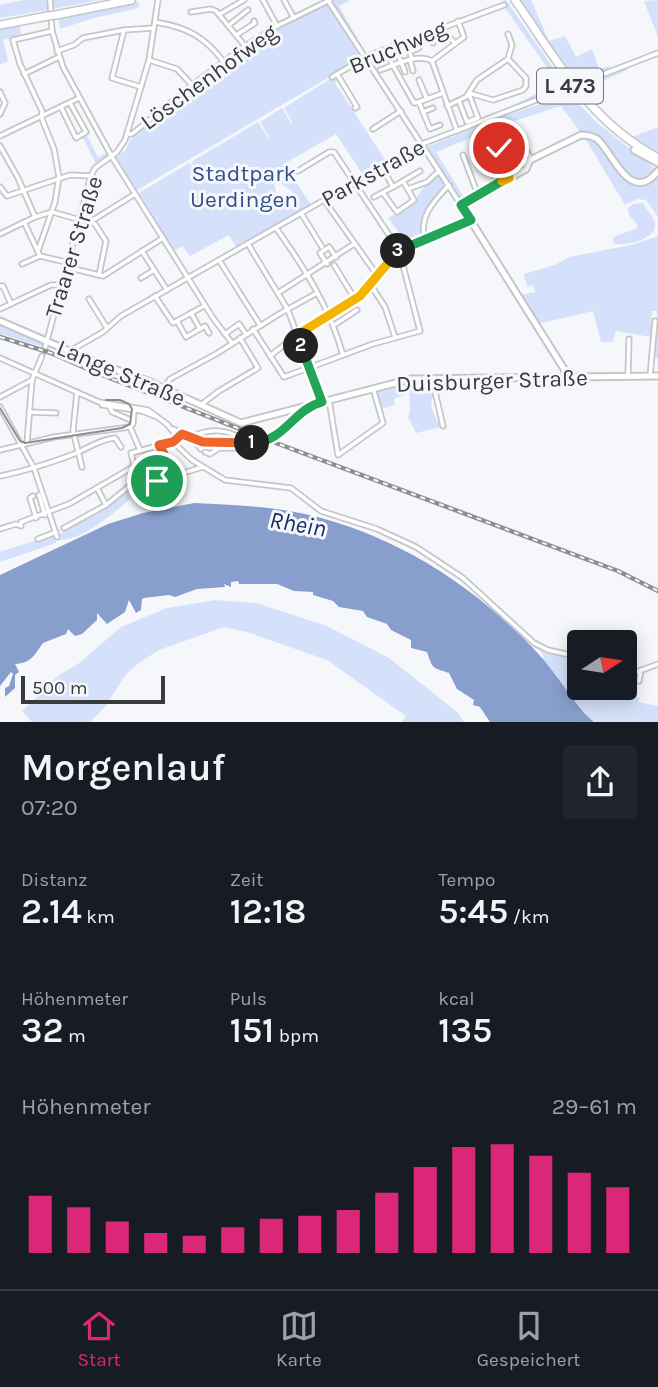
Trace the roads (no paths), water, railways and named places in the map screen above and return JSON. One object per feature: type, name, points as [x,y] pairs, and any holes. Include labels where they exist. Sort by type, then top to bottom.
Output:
[{"type":"highway","points":[[51,14],[112,0]]},
{"type":"highway","points":[[0,23],[131,0]]},
{"type":"highway","name":"L 473","points":[[511,1],[523,11],[567,78],[599,116],[654,158]]},
{"type":"highway","name":"L 473","points":[[511,1],[580,100],[607,128],[634,150]]},
{"type":"main road","points":[[569,377],[461,205],[520,169],[527,168],[528,161],[571,138],[585,135],[599,142],[627,178],[644,181],[657,172],[654,158]]},
{"type":"main road","name":"L 473","points":[[634,150],[654,158],[658,163]]},
{"type":"main road","name":"Lange Straße","points":[[0,321],[46,345],[70,351],[164,388],[201,407],[242,423]]},
{"type":"main road","name":"Duisburger Straße","points":[[298,410],[411,379],[658,376]]},
{"type":"main road","name":"Duisburger Straße","points":[[242,423],[322,402]]},
{"type":"street","points":[[50,0],[52,31],[57,51],[79,97],[135,194],[232,343]]},
{"type":"street","name":"Traarer Straße","points":[[46,345],[91,176],[96,168],[120,149],[127,134],[149,60],[158,0]]},
{"type":"street","points":[[220,14],[244,0]]},
{"type":"street","points":[[263,0],[277,26]]},
{"type":"street","points":[[284,0],[294,18]]},
{"type":"street","points":[[330,1],[461,205]]},
{"type":"street","name":"Löschenhofweg","points":[[127,134],[132,134],[245,46],[277,26],[330,1]]},
{"type":"street","name":"Bruchweg","points":[[355,108],[357,107],[334,75],[365,57],[511,1]]},
{"type":"street","points":[[191,12],[211,9],[220,14],[245,46]]},
{"type":"street","points":[[229,25],[248,10]]},
{"type":"street","points":[[238,34],[255,23],[254,21]]},
{"type":"street","points":[[432,61],[464,37],[458,21]]},
{"type":"street","points":[[57,51],[74,45],[83,38],[155,25],[179,26],[209,44],[223,61]]},
{"type":"street","points":[[124,30],[112,78],[141,87]]},
{"type":"street","points":[[38,251],[48,216],[52,212],[59,178],[55,151],[13,40],[52,31]]},
{"type":"street","points":[[447,106],[460,101],[469,94],[477,80],[508,59],[512,45],[508,34]]},
{"type":"street","points":[[433,43],[432,39],[451,37],[455,43]]},
{"type":"street","points":[[413,71],[409,50],[419,48]]},
{"type":"street","points":[[396,49],[405,72]]},
{"type":"street","points":[[386,53],[414,103],[443,93]]},
{"type":"street","name":"Parkstraße","points":[[70,351],[155,296],[422,144],[658,53]]},
{"type":"street","points":[[24,74],[59,57]]},
{"type":"street","points":[[380,70],[411,60],[427,58],[432,61],[457,131]]},
{"type":"street","points":[[418,59],[420,65]]},
{"type":"street","points":[[469,94],[493,100],[523,90],[526,78],[508,59]]},
{"type":"street","points":[[149,60],[177,69],[192,85]]},
{"type":"street","points":[[419,80],[427,99]]},
{"type":"street","points":[[0,92],[5,103],[0,114]]},
{"type":"street","points":[[460,101],[467,122],[478,118],[469,94]]},
{"type":"street","points":[[0,136],[79,97]]},
{"type":"street","points":[[419,102],[430,129],[440,125]]},
{"type":"street","points":[[61,107],[76,138],[86,132],[70,103]]},
{"type":"street","points":[[422,112],[433,108]]},
{"type":"street","points":[[373,129],[401,111]]},
{"type":"street","points":[[426,120],[435,117]]},
{"type":"street","points":[[512,176],[500,145],[520,139],[528,161]]},
{"type":"street","points":[[0,146],[34,217]]},
{"type":"street","points":[[485,147],[497,184]]},
{"type":"street","points":[[253,329],[284,377],[395,337],[420,331],[399,250],[333,151],[298,171]]},
{"type":"street","points":[[463,155],[478,195]]},
{"type":"street","points":[[382,167],[393,187]]},
{"type":"street","points":[[374,197],[420,171]]},
{"type":"street","points":[[410,188],[427,182],[439,171]]},
{"type":"street","points":[[0,187],[6,196],[74,174],[91,176]]},
{"type":"street","points":[[383,193],[397,212],[414,200],[405,180]]},
{"type":"street","points":[[425,239],[422,229],[424,217],[449,185]]},
{"type":"street","points":[[90,222],[135,194]]},
{"type":"street","points":[[324,200],[377,275]]},
{"type":"street","points":[[0,234],[34,217],[52,212],[95,224],[106,241],[99,275]]},
{"type":"street","points":[[301,213],[324,249]]},
{"type":"street","points":[[271,358],[297,335],[355,299],[399,250],[471,220]]},
{"type":"street","points":[[24,222],[40,256]]},
{"type":"street","points":[[276,228],[329,315],[342,355]]},
{"type":"street","points":[[22,264],[40,256],[103,276],[163,238]]},
{"type":"street","points":[[248,243],[288,310],[322,402],[338,455],[383,423],[373,388]]},
{"type":"street","points":[[278,293],[331,263],[354,244]]},
{"type":"street","points":[[336,257],[329,247],[320,253],[331,263],[355,299]]},
{"type":"street","points":[[142,251],[167,290]]},
{"type":"street","points":[[219,260],[260,325]]},
{"type":"street","points":[[141,278],[154,270]]},
{"type":"street","points":[[370,284],[387,312],[395,337]]},
{"type":"street","points":[[0,309],[51,285],[61,285]]},
{"type":"street","points":[[0,286],[3,286],[11,304]]},
{"type":"street","points":[[164,388],[170,379],[317,293]]},
{"type":"street","points":[[155,296],[170,323],[204,306]]},
{"type":"street","points":[[89,299],[107,328]]},
{"type":"street","points":[[334,325],[357,310]]},
{"type":"street","points":[[191,313],[200,329]]},
{"type":"street","points":[[177,321],[186,337],[205,326],[209,333]]},
{"type":"street","points":[[650,376],[655,321]]},
{"type":"street","points":[[225,334],[239,324],[246,334]]},
{"type":"street","points":[[201,407],[219,391],[258,368],[240,338]]},
{"type":"street","points":[[628,376],[629,339]]},
{"type":"street","points":[[25,444],[32,380],[42,356]]},
{"type":"street","points":[[0,358],[77,393],[107,404],[147,412],[181,435],[204,442],[263,442],[275,438],[287,428],[298,410]]},
{"type":"street","points":[[652,359],[658,359]]},
{"type":"street","points":[[432,379],[443,426]]},
{"type":"street","points":[[0,397],[32,380]]},
{"type":"street","points":[[77,393],[110,407],[134,408]]},
{"type":"street","points":[[77,393],[73,435],[82,467]]},
{"type":"street","points":[[0,407],[25,444],[42,486],[48,514]]},
{"type":"street","points":[[110,407],[112,412],[133,421]]},
{"type":"street","points":[[130,427],[134,408]]},
{"type":"street","points":[[29,412],[56,413]]},
{"type":"street","points":[[168,425],[174,433],[174,444]]},
{"type":"street","points":[[0,450],[130,427]]},
{"type":"street","points":[[130,427],[140,450]]},
{"type":"street","points":[[223,430],[244,441],[242,448],[219,449],[210,454],[191,438],[223,430]]},
{"type":"street","points":[[174,444],[181,435]]},
{"type":"street","points":[[0,476],[77,453],[103,440],[114,438],[121,447]]},
{"type":"street","points":[[203,450],[204,442]]},
{"type":"street","points":[[202,467],[139,486],[130,454],[159,445],[174,444],[202,467],[225,480],[290,488],[321,511],[377,529],[416,547],[463,578],[534,643],[567,654]]},
{"type":"street","points":[[153,482],[153,474],[165,456],[159,445]]},
{"type":"street","points":[[0,528],[48,514],[133,467]]},
{"type":"street","points":[[64,528],[106,505],[137,480]]},
{"type":"street","points":[[97,488],[106,505]]},
{"type":"street","points":[[38,538],[57,534],[39,495]]},
{"type":"street","points":[[33,496],[30,498],[36,518]]},
{"type":"street","points":[[637,671],[658,664]]},
{"type":"street","points":[[639,681],[641,670]]},
{"type":"water","name":"Rhein","points":[[194,503],[264,508],[305,514],[369,534],[428,564],[482,601],[538,654],[567,690],[567,700],[574,700],[594,722],[490,722],[480,707],[473,705],[474,700],[457,689],[449,673],[434,667],[427,652],[411,648],[411,640],[391,630],[387,624],[367,617],[363,611],[339,607],[333,601],[313,595],[313,592],[294,591],[277,584],[239,584],[238,581],[231,582],[231,587],[224,584],[225,587],[197,589],[175,597],[169,595],[144,598],[141,610],[136,613],[129,600],[125,612],[107,624],[97,613],[97,620],[82,634],[75,636],[68,629],[66,634],[43,643],[29,660],[15,664],[19,672],[15,675],[15,688],[5,697],[5,688],[9,686],[13,674],[11,672],[0,686],[0,575],[108,524],[143,513]]},
{"type":"tram line","points":[[0,408],[20,441],[25,443],[122,428],[130,424],[132,409],[129,404],[120,400],[106,400]]},
{"type":"railway","points":[[0,337],[51,353],[268,440],[618,571],[658,591]]},
{"type":"park label","name":"Stadtpark Uerdingen","points":[[244,186]]}]
